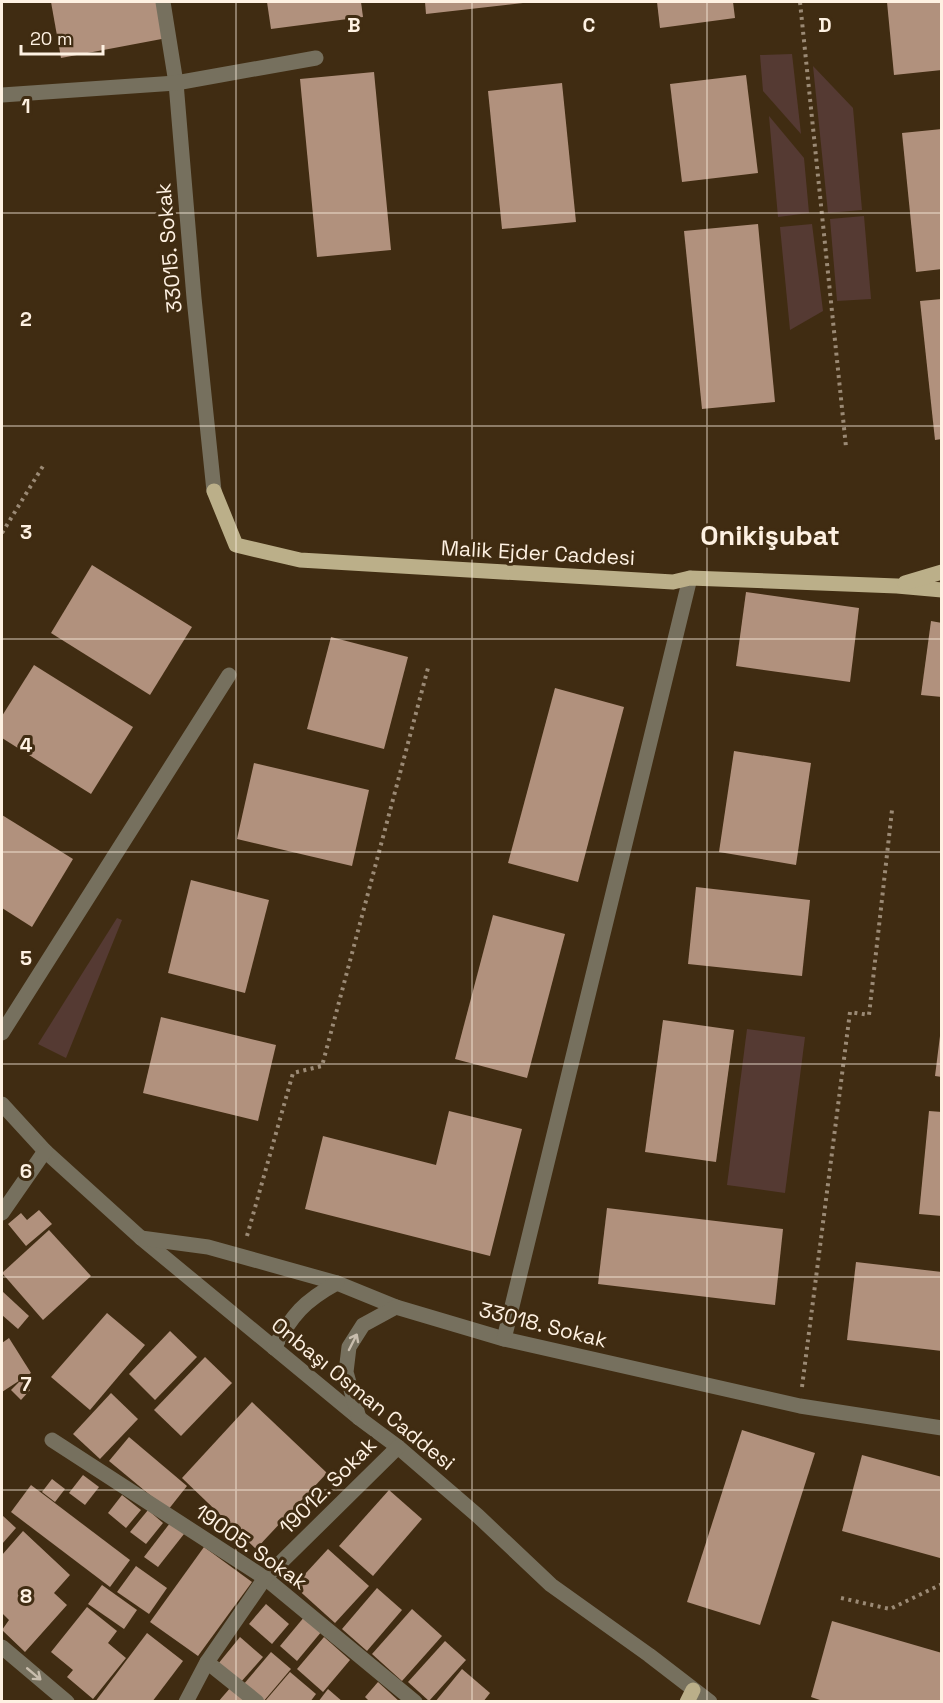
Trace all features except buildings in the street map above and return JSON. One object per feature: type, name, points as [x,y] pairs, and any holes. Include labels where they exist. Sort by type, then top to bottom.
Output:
[{"type":"main road","name":"Malik Ejder Caddesi","points":[[214,491],[236,545],[300,560],[673,582],[690,578],[897,586],[942,590]]},
{"type":"main road","name":"Malik Ejder Caddesi","points":[[897,586],[942,572]]},
{"type":"street","name":"33015. Sokak","points":[[163,2],[176,83],[194,298],[214,491]]},
{"type":"street","points":[[2,95],[176,83],[316,58]]},
{"type":"street","points":[[504,1339],[690,578]]},
{"type":"street","points":[[2,1033],[230,675]]},
{"type":"street","name":"Onbaşı Osman Caddesi","points":[[2,1104],[45,1151],[141,1238],[359,1418],[398,1447],[478,1516],[550,1585],[649,1655],[690,1696],[710,1701]]},
{"type":"street","points":[[2,1213],[45,1151]]},
{"type":"street","name":"33018. Sokak","points":[[141,1238],[208,1246],[337,1283],[396,1306],[504,1339],[800,1406],[942,1428]]},
{"type":"street","points":[[274,1348],[298,1311],[316,1294],[337,1283]]},
{"type":"street","points":[[359,1418],[346,1372],[349,1347],[363,1325],[396,1306]]},
{"type":"street","name":"19005. Sokak","points":[[52,1440],[265,1578],[415,1701]]},
{"type":"street","name":"19012. Sokak","points":[[186,1701],[207,1662],[265,1578],[398,1447]]},
{"type":"street","points":[[2,1647],[67,1701]]},
{"type":"street","points":[[207,1662],[257,1701]]},
{"type":"path","points":[[800,2],[846,447]]},
{"type":"path","points":[[2,533],[43,466]]},
{"type":"path","points":[[241,1257],[293,1073],[322,1066],[428,668]]},
{"type":"path","points":[[800,1406],[850,1012],[869,1015],[892,810]]},
{"type":"path","points":[[841,1598],[890,1609],[942,1584]]},
{"type":"shaded area","points":[[792,54],[801,134],[763,91],[760,55]]},
{"type":"shaded area","points":[[813,66],[853,108],[862,210],[828,213]]},
{"type":"shaded area","points":[[769,116],[804,158],[809,213],[778,217]]},
{"type":"shaded area","points":[[864,216],[871,299],[837,301],[830,219]]},
{"type":"shaded area","points":[[812,224],[823,311],[790,330],[780,227]]},
{"type":"shaded area","points":[[117,918],[122,920],[66,1058],[38,1044]]},
{"type":"shaded area","points":[[747,1029],[805,1037],[785,1193],[727,1185]]},
{"type":"district","name":"Onikişubat","points":[[770,536]]}]
